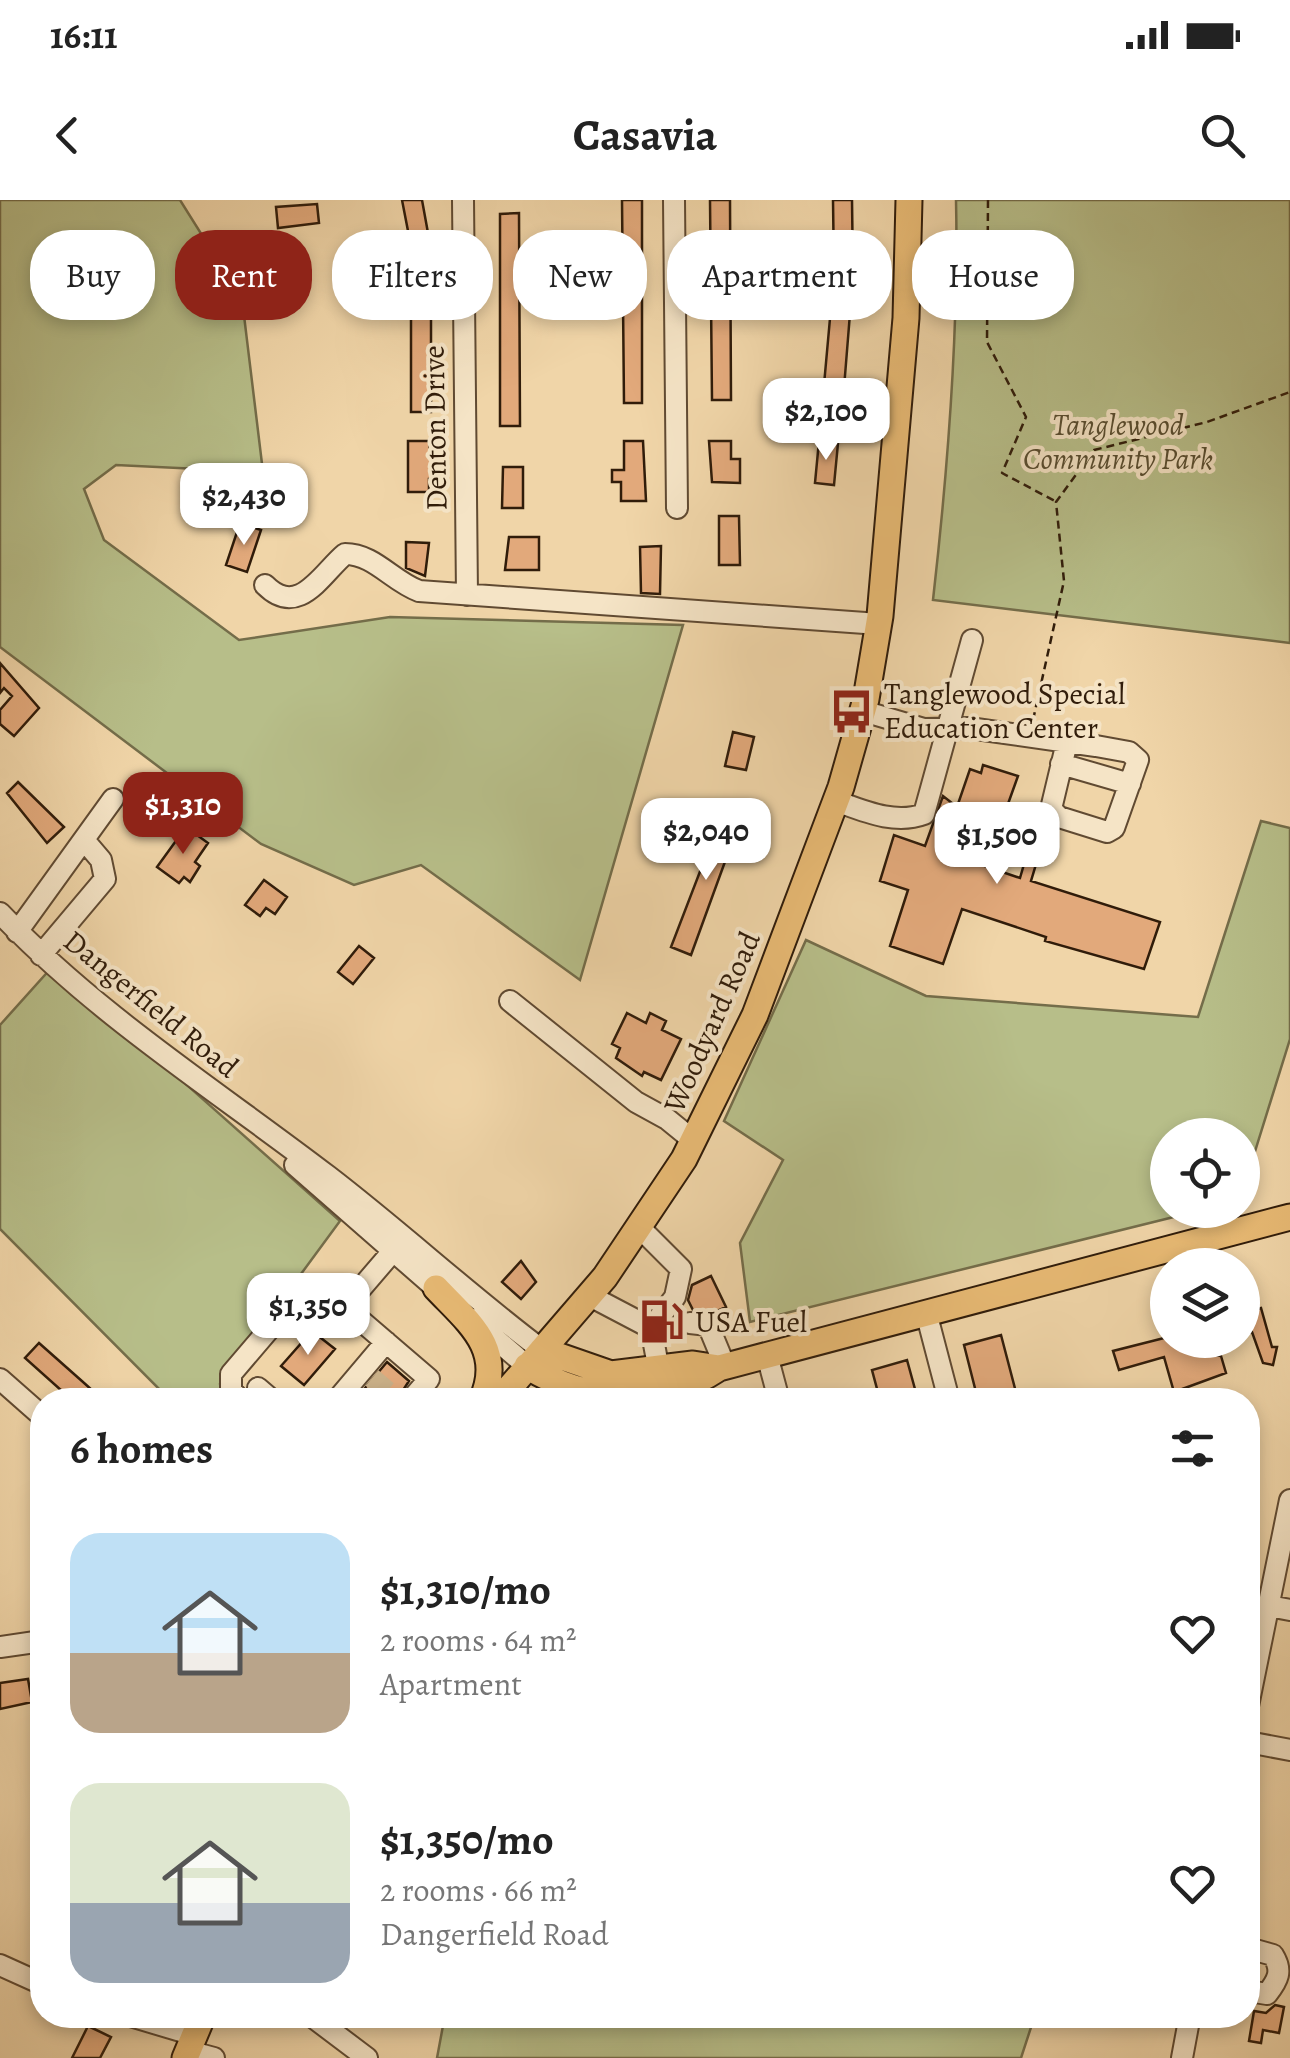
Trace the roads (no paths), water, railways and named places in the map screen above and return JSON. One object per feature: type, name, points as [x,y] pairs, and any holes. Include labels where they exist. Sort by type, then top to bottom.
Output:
[{"type":"main road","name":"Woodyard Road","points":[[509,1388],[590,1296],[641,1229],[694,1141],[756,1014],[836,801],[863,711],[879,624],[906,318],[909,200]]},
{"type":"main road","points":[[686,1388],[722,1367],[927,1316],[1290,1217]]},
{"type":"main road","points":[[436,1288],[485,1343],[490,1370],[485,1388]]},
{"type":"main road","points":[[535,1358],[626,1376],[693,1364],[722,1367]]},
{"type":"main road","points":[[535,1358],[553,1383],[568,1388]]},
{"type":"main road","points":[[679,1388],[690,1387]]},
{"type":"street","name":"Denton Drive","points":[[463,200],[467,595]]},
{"type":"street","points":[[674,200],[676,508]]},
{"type":"street","points":[[265,585],[277,594],[302,595],[318,586],[345,554],[358,554],[410,588],[879,624]]},
{"type":"street","points":[[836,801],[876,814],[910,819],[924,814],[972,640]]},
{"type":"street","points":[[863,711],[924,730],[950,728],[1029,736],[1067,742],[1129,752],[1138,760],[1114,828],[1102,833],[1059,816],[1051,808],[1067,742]]},
{"type":"street","points":[[1061,764],[1130,784]]},
{"type":"street","points":[[18,932],[113,799]]},
{"type":"street","points":[[41,955],[105,879],[101,860],[84,840]]},
{"type":"street","name":"Dangerfield Road","points":[[0,913],[41,955],[269,1135],[374,1212],[535,1358]]},
{"type":"street","points":[[510,1001],[636,1102],[667,1119],[694,1141]]},
{"type":"street","name":"Dangerfield Road","points":[[269,1135],[304,1174],[436,1288],[535,1358]]},
{"type":"street","points":[[641,1229],[681,1269],[659,1371]]},
{"type":"street","points":[[345,1307],[392,1251]]},
{"type":"street","points":[[239,1388],[228,1383],[232,1374],[306,1286],[319,1286],[429,1379],[417,1388]]},
{"type":"street","points":[[590,1296],[666,1328],[708,1325],[722,1367]]},
{"type":"street","points":[[927,1316],[946,1388]]},
{"type":"street","points":[[353,1388],[367,1374],[386,1342]]},
{"type":"street","points":[[767,1355],[776,1388]]},
{"type":"street","points":[[0,1379],[30,1405]]},
{"type":"street","points":[[1260,1652],[1280,1608],[1290,1500]]},
{"type":"street","points":[[0,1647],[30,1643]]},
{"type":"street","points":[[1260,1744],[1290,1750]]},
{"type":"street","points":[[1260,1951],[1273,1955],[1279,1965],[1278,1980],[1267,1994],[1260,1993]]},
{"type":"street","points":[[0,1965],[30,1979]]},
{"type":"street","points":[[161,2028],[192,2040],[214,2058]]},
{"type":"street","points":[[327,2028],[366,2058]]},
{"type":"street","points":[[1182,2058],[1188,2028]]},
{"type":"tunnel","points":[[670,1328],[690,1323]]},
{"type":"tunnel","points":[[372,1378],[384,1388]]},
{"type":"place","name":"Tanglewood Special Education Center","points":[[851,711]]},
{"type":"place","name":"USA Fuel","points":[[662,1322]]},
{"type":"park label","name":"Tanglewood Community Park","points":[[1118,442]]}]
